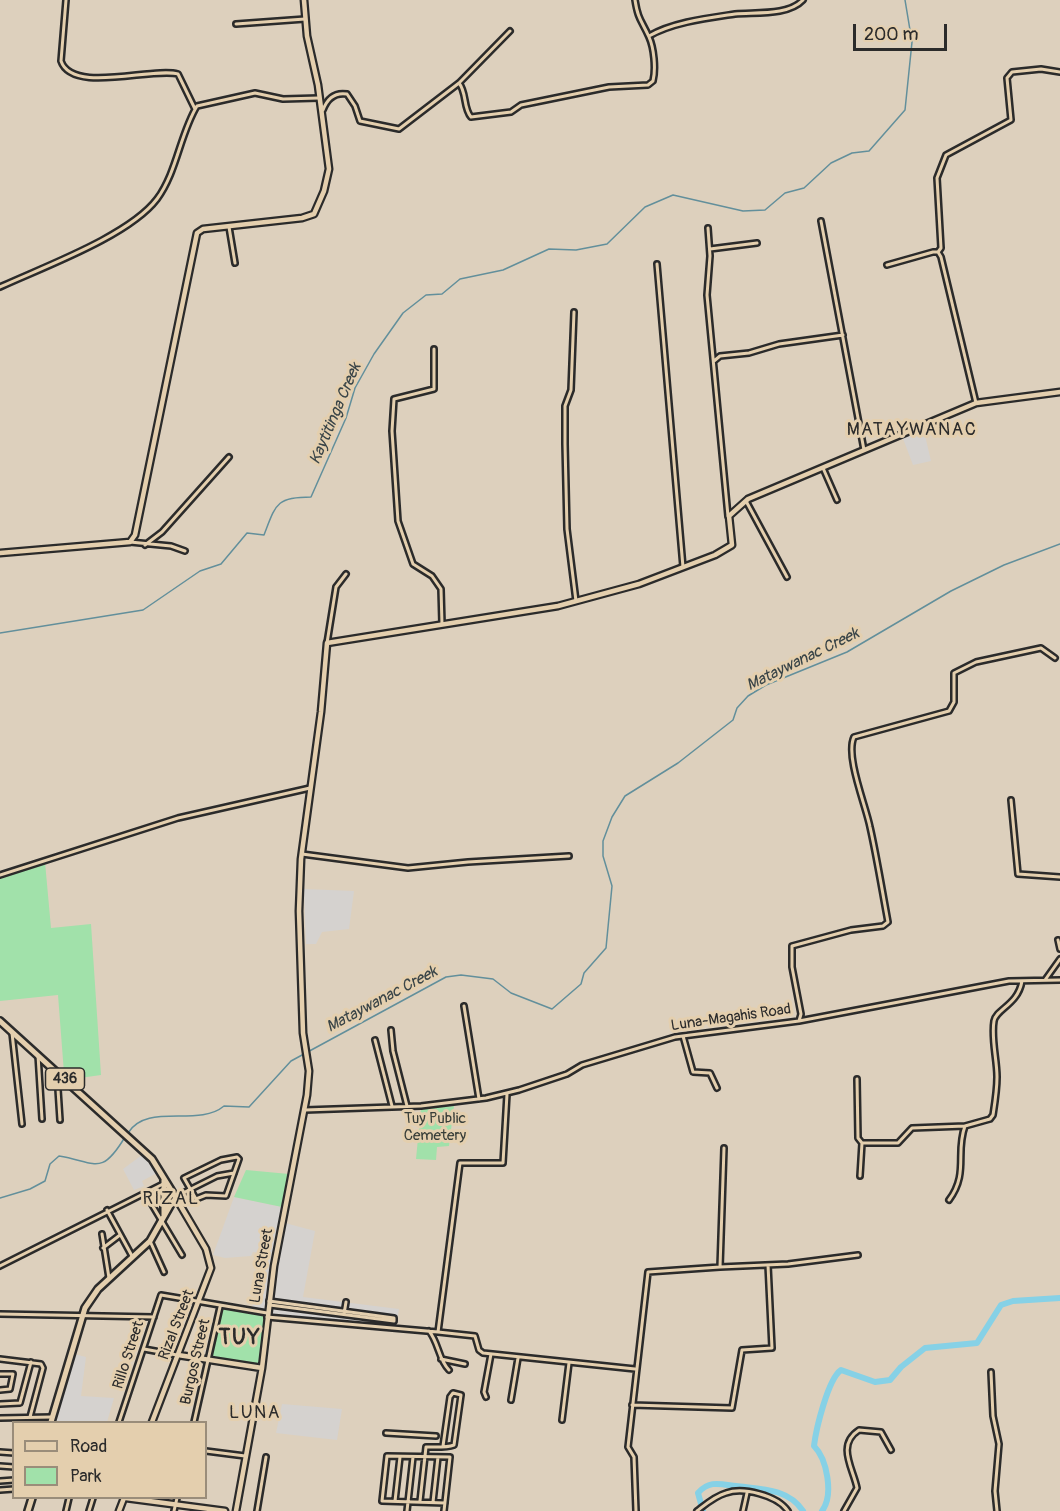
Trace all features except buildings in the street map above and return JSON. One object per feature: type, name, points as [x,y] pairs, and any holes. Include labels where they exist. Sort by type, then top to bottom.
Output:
[{"type":"main road","name":"436","points":[[0,1020],[152,1159],[172,1200]]},
{"type":"main road","points":[[52,1420],[81,1315],[98,1289],[150,1240],[172,1200]]},
{"type":"street","points":[[66,0],[61,61],[63,69],[71,75],[94,78],[178,74],[195,109]]},
{"type":"street","points":[[130,542],[135,535],[197,233],[203,229],[229,225],[302,218],[314,214],[324,191],[329,169],[304,0]]},
{"type":"street","points":[[459,83],[463,88],[467,113],[471,117],[511,112],[521,105],[609,87],[648,85],[653,81],[655,75],[649,36],[640,23],[635,0]]},
{"type":"street","points":[[649,36],[684,24],[733,15],[775,11],[803,0]]},
{"type":"street","points":[[236,24],[305,19]]},
{"type":"street","points":[[321,115],[327,101],[333,96],[347,94],[355,106],[360,121],[399,129],[459,83],[510,31]]},
{"type":"street","points":[[887,265],[938,252],[941,248],[937,178],[948,152],[986,135],[1011,120],[1013,112],[1007,78],[1012,72],[1041,69],[1060,72]]},
{"type":"street","points":[[0,287],[97,243],[141,214],[157,199],[170,174],[197,106],[214,100],[255,93],[283,99],[319,98]]},
{"type":"street","points":[[821,220],[864,450]]},
{"type":"street","points":[[229,225],[235,263]]},
{"type":"street","points":[[346,574],[336,587],[327,643],[576,601],[639,584],[715,555],[732,546],[707,295],[710,249],[708,228]]},
{"type":"street","points":[[710,249],[757,243]]},
{"type":"street","points":[[938,252],[944,262],[976,403]]},
{"type":"street","points":[[657,264],[683,567]]},
{"type":"street","points":[[574,312],[571,390],[565,406],[565,444],[567,529],[576,601]]},
{"type":"street","points":[[714,361],[720,356],[749,352],[768,346],[843,335]]},
{"type":"street","points":[[434,349],[434,389],[394,399],[392,431],[398,521],[413,564],[432,576],[441,590],[444,615],[442,624]]},
{"type":"street","points":[[729,516],[746,501],[976,403],[1060,392]]},
{"type":"street","points":[[145,545],[162,532],[229,457]]},
{"type":"street","points":[[822,468],[837,501]]},
{"type":"street","points":[[746,501],[787,577]]},
{"type":"street","points":[[0,553],[130,542],[171,546],[185,551]]},
{"type":"street","name":"Luna Street","points":[[236,1511],[261,1368],[268,1303],[308,1080],[304,1042],[299,911],[302,854],[327,643]]},
{"type":"street","points":[[799,1021],[801,1014],[792,967],[792,946],[851,930],[883,926],[888,922],[871,827],[858,782],[852,749],[854,737],[949,711],[954,702],[954,674],[976,662],[1041,648],[1055,658]]},
{"type":"street","points":[[0,875],[178,818],[310,788]]},
{"type":"street","points":[[1011,800],[1018,874],[1060,877]]},
{"type":"street","points":[[302,854],[408,868],[569,856]]},
{"type":"street","points":[[1058,940],[1060,949]]},
{"type":"street","points":[[1045,980],[1060,959]]},
{"type":"street","name":"Luna-Magahis Road","points":[[304,1110],[407,1106],[479,1099],[507,1094],[567,1074],[582,1065],[682,1036],[799,1021],[1008,981],[1060,980]]},
{"type":"street","points":[[862,1143],[898,1143],[912,1128],[965,1126],[990,1119],[993,1115],[997,1080],[994,1022],[999,1013],[1010,1006],[1020,991],[1022,981]]},
{"type":"street","points":[[464,1006],[479,1099]]},
{"type":"street","points":[[391,1030],[393,1051],[407,1106]]},
{"type":"street","points":[[12,1031],[22,1124]]},
{"type":"street","points":[[682,1036],[693,1072],[710,1073],[717,1088]]},
{"type":"street","points":[[375,1040],[392,1106]]},
{"type":"street","points":[[38,1054],[42,1119]]},
{"type":"street","points":[[57,1072],[60,1120]]},
{"type":"street","points":[[857,1079],[858,1138],[862,1143],[861,1176]]},
{"type":"street","points":[[438,1332],[460,1163],[503,1163],[507,1094]]},
{"type":"street","points":[[949,1200],[962,1176],[965,1126]]},
{"type":"street","points":[[720,1267],[724,1148]]},
{"type":"street","points":[[239,1159],[234,1173],[226,1196],[206,1195],[196,1199],[184,1178],[221,1160],[239,1159]]},
{"type":"street","points":[[172,1200],[217,1176],[234,1173]]},
{"type":"street","points":[[0,1266],[106,1210],[145,1193],[164,1181]]},
{"type":"street","points":[[145,1193],[163,1219],[182,1255]]},
{"type":"street","name":"Rizal Street","points":[[152,1421],[212,1263],[181,1209],[172,1200]]},
{"type":"street","points":[[106,1210],[132,1257]]},
{"type":"street","points":[[102,1234],[109,1278]]},
{"type":"street","points":[[103,1248],[120,1235]]},
{"type":"street","points":[[150,1240],[164,1272]]},
{"type":"street","points":[[636,1511],[634,1457],[628,1447],[648,1272],[768,1265],[858,1255]]},
{"type":"street","points":[[632,1405],[732,1408],[742,1350],[772,1348],[768,1265]]},
{"type":"street","name":"Rillo Street","points":[[118,1421],[161,1295],[199,1302]]},
{"type":"street","points":[[199,1302],[267,1315],[475,1336],[480,1352],[636,1370]]},
{"type":"street","points":[[344,1314],[346,1302]]},
{"type":"street","points":[[268,1303],[344,1314],[394,1321],[394,1318],[344,1314]]},
{"type":"street","name":"Burgos Street","points":[[194,1421],[220,1307]]},
{"type":"street","points":[[0,1314],[57,1317],[81,1315],[154,1317]]},
{"type":"street","points":[[429,1331],[434,1337],[441,1359],[449,1370]]},
{"type":"street","points":[[144,1349],[261,1368]]},
{"type":"street","points":[[486,1397],[484,1392],[491,1354]]},
{"type":"street","points":[[511,1400],[518,1358]]},
{"type":"street","points":[[0,1359],[41,1364],[43,1368],[30,1417]]},
{"type":"street","points":[[441,1359],[465,1364]]},
{"type":"street","points":[[0,1404],[20,1403],[31,1362]]},
{"type":"street","points":[[562,1420],[569,1363]]},
{"type":"street","points":[[991,1372],[993,1416],[999,1444],[995,1491],[998,1511]]},
{"type":"street","points":[[0,1374],[13,1374],[10,1389],[0,1390]]},
{"type":"street","points":[[426,1447],[443,1446],[454,1445],[461,1395],[453,1394],[450,1397],[443,1446]]},
{"type":"street","points":[[0,1418],[30,1417],[52,1420]]},
{"type":"street","points":[[844,1511],[857,1488],[847,1456],[849,1440],[859,1430],[881,1432],[891,1450]]},
{"type":"street","points":[[386,1433],[436,1436]]},
{"type":"street","points":[[420,1502],[426,1436]]},
{"type":"street","points":[[207,1451],[247,1456]]},
{"type":"street","points":[[444,1511],[445,1503],[450,1458],[387,1456],[382,1501],[445,1503]]},
{"type":"street","points":[[257,1511],[266,1457]]},
{"type":"street","points":[[395,1502],[400,1457]]},
{"type":"street","points":[[407,1511],[413,1457]]},
{"type":"street","points":[[433,1502],[438,1457]]},
{"type":"street","points":[[697,1511],[724,1493],[747,1493],[772,1499],[788,1511]]},
{"type":"street","points":[[743,1511],[747,1493]]},
{"type":"street","points":[[134,1499],[175,1508],[225,1511]]},
{"type":"shaded area","points":[[923,427],[931,461],[913,465],[902,436]]},
{"type":"shaded area","points":[[304,889],[354,891],[349,929],[322,932],[316,944],[306,944]]},
{"type":"shaded area","points":[[142,1155],[157,1173],[142,1181],[144,1186],[134,1190],[123,1169]]},
{"type":"shaded area","points":[[234,1197],[282,1207],[264,1310],[252,1309],[261,1253],[253,1252],[251,1256],[225,1258],[213,1255]]},
{"type":"shaded area","points":[[285,1223],[315,1231],[303,1297],[399,1309],[396,1327],[270,1315]]},
{"type":"shaded area","points":[[74,1354],[86,1357],[81,1396],[114,1398],[107,1421],[56,1421]]},
{"type":"shaded area","points":[[282,1404],[342,1409],[337,1440],[276,1433]]},
{"type":"green space","points":[[45,862],[51,928],[91,924],[101,1075],[73,1079],[64,1073],[58,995],[0,1001],[0,875]]},
{"type":"green space","name":"Tuy Public Cemetery","points":[[454,1106],[449,1146],[437,1147],[436,1160],[416,1159],[421,1108]]},
{"type":"green space","points":[[246,1170],[289,1174],[282,1207],[234,1197]]},
{"type":"green space","points":[[222,1308],[265,1315],[260,1366],[212,1358]]},
{"type":"waterway","name":"Kaytitinga Creek","points":[[0,633],[143,610],[200,571],[221,564],[247,533],[264,535],[271,516],[279,504],[299,497],[311,497],[346,418],[355,388],[374,354],[403,313],[426,295],[442,294],[460,279],[503,270],[549,249],[576,250],[607,244],[645,207],[673,195],[743,211],[765,210],[785,193],[804,188],[831,163],[852,153],[869,151],[905,110],[912,42],[905,0]]},
{"type":"waterway","name":"Mataywanac Creek","points":[[128,1133],[137,1124],[147,1119],[201,1115],[224,1106],[249,1107],[291,1061],[446,977],[461,975],[493,979],[511,993],[552,1009],[581,984],[584,973],[606,948],[612,886],[603,856],[603,841],[612,817],[625,796],[678,763],[733,720],[737,708],[748,696],[766,685],[847,652],[951,591],[1004,565],[1060,544]]},
{"type":"waterway","name":"Mataywanac Creek","points":[[0,1198],[30,1189],[45,1181],[50,1164],[59,1156],[97,1164],[103,1162],[110,1158],[125,1137]]},
{"type":"waterway","points":[[822,1511],[828,1496],[827,1477],[822,1459],[814,1446],[827,1394],[841,1370],[875,1382],[890,1380],[901,1367],[925,1348],[977,1343],[1001,1305],[1013,1301],[1060,1298]]},
{"type":"waterway","points":[[703,1511],[698,1493],[706,1486],[715,1484],[773,1491],[790,1498],[803,1511]]},
{"type":"district","name":"MATAYWANAC","points":[[912,430]]},
{"type":"district","name":"RIZAL","points":[[171,1199]]},
{"type":"district","name":"TUY","points":[[240,1339]]},
{"type":"district","name":"LUNA","points":[[255,1413]]}]
